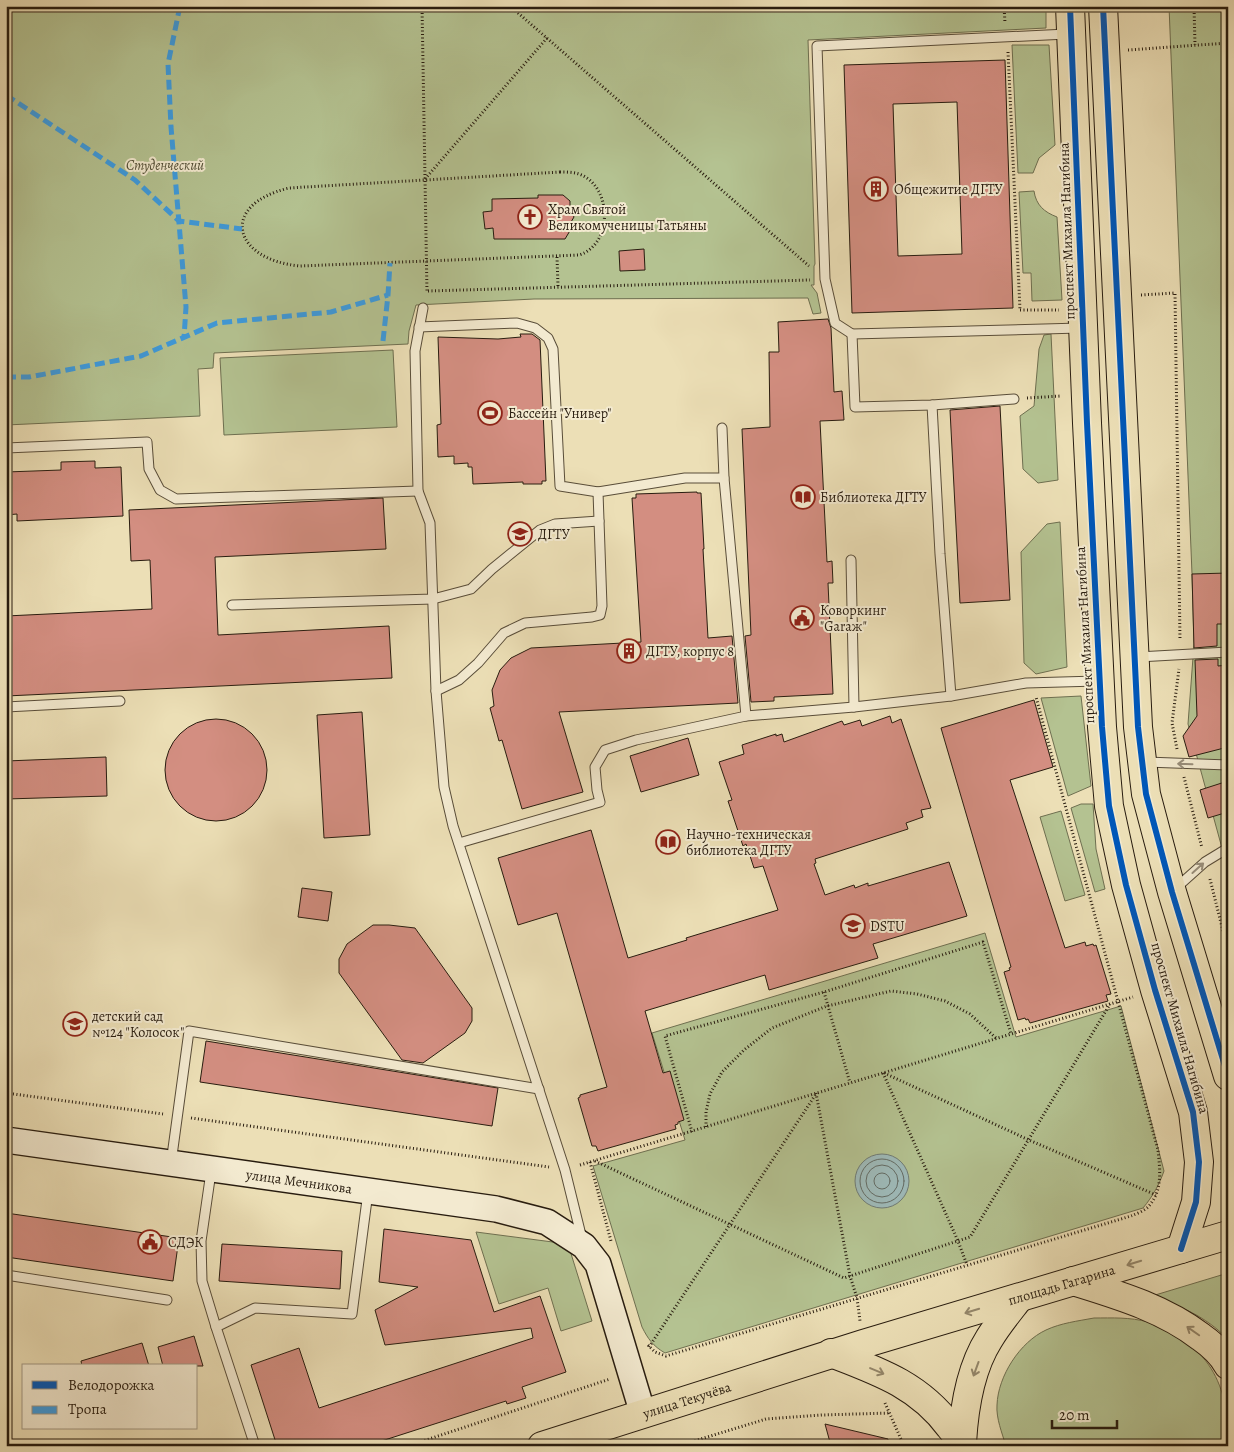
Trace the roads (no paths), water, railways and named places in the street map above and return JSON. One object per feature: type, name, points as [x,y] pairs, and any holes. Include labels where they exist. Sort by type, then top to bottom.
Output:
[{"type":"main road","name":"проспект Михаила Нагибина","points":[[1070,6],[1100,681],[1109,806],[1126,885],[1155,990],[1193,1112],[1199,1162],[1196,1202],[1181,1249]]},
{"type":"main road","points":[[1103,6],[1138,727],[1142,762],[1146,794],[1172,892],[1228,1076]]},
{"type":"main road","name":"улица Мечникова","points":[[6,1140],[496,1209],[547,1222],[584,1246]]},
{"type":"main road","name":"площадь Гагарина","points":[[963,1444],[968,1390],[976,1365],[988,1340],[1019,1298],[1228,1235]]},
{"type":"main road","points":[[584,1246],[598,1264],[643,1414]]},
{"type":"main road","points":[[1073,1281],[1133,1300],[1168,1315],[1190,1328],[1210,1344],[1228,1364]]},
{"type":"main road","name":"улица Текучёва","points":[[542,1446],[831,1353],[1019,1298]]},
{"type":"main road","name":"площадь Гагарина","points":[[831,1353],[880,1371],[921,1397],[942,1417],[963,1444]]},
{"type":"lane","points":[[1071,34],[817,46],[825,279],[835,323],[852,334],[1083,328]]},
{"type":"lane","points":[[423,308],[416,351],[418,490],[430,523],[436,691],[444,787],[459,843],[565,1170],[584,1246]]},
{"type":"lane","points":[[419,327],[517,323],[535,328],[548,338],[553,349],[560,486],[598,492],[685,478],[724,478]]},
{"type":"lane","points":[[852,334],[855,407],[932,406],[1014,399]]},
{"type":"lane","points":[[932,406],[940,554],[951,696]]},
{"type":"lane","points":[[722,428],[724,478],[746,716]]},
{"type":"lane","points":[[6,448],[146,442],[148,469],[160,490],[176,499],[418,490]]},
{"type":"lane","points":[[436,691],[459,680],[478,664],[504,633],[525,624],[600,615],[602,606],[598,492]]},
{"type":"lane","points":[[232,605],[433,599],[471,589],[492,569],[540,530],[555,524],[598,522]]},
{"type":"lane","points":[[851,560],[854,707]]},
{"type":"lane","points":[[1135,657],[1228,652]]},
{"type":"lane","points":[[459,843],[600,802],[595,767],[605,750],[636,740],[746,716],[854,707],[951,696],[1032,682],[1100,681]]},
{"type":"lane","points":[[6,707],[120,701]]},
{"type":"lane","points":[[1142,762],[1228,765]]},
{"type":"lane","points":[[1172,892],[1205,862],[1228,848]]},
{"type":"lane","points":[[171,1163],[189,1031],[539,1089]]},
{"type":"lane","points":[[212,1169],[201,1241],[202,1281],[255,1446]]},
{"type":"lane","points":[[216,1327],[255,1308],[352,1314],[368,1191]]},
{"type":"lane","points":[[6,1275],[167,1300]]},
{"type":"water","points":[[882,1154],[892,1156],[901,1162],[907,1171],[909,1181],[907,1191],[901,1200],[892,1206],[882,1208],[872,1206],[863,1200],[857,1191],[855,1181],[857,1171],[863,1162],[872,1156]]},
{"type":"place","name":"Общежитие ДГТУ","points":[[876,189]]},
{"type":"place","name":"Храм Святой Великомученицы Татьяны","points":[[530,217]]},
{"type":"place","name":"Бассейн \"Универ\"","points":[[490,413]]},
{"type":"place","name":"Библиотека ДГТУ","points":[[803,497]]},
{"type":"place","name":"ДГТУ","points":[[520,534]]},
{"type":"place","name":"Коворкинг \"Gаraж\"","points":[[802,618]]},
{"type":"place","name":"ДГТУ, корпус 8","points":[[629,651]]},
{"type":"place","name":"Научно-техническая библиотека ДГТУ","points":[[668,842]]},
{"type":"place","name":"DSTU","points":[[853,926]]},
{"type":"place","name":"детский сад №124 \"Колосок\"","points":[[75,1024]]},
{"type":"place","name":"СДЭК","points":[[150,1242]]},
{"type":"park label","name":"Студенческий","points":[[165,165]]}]
